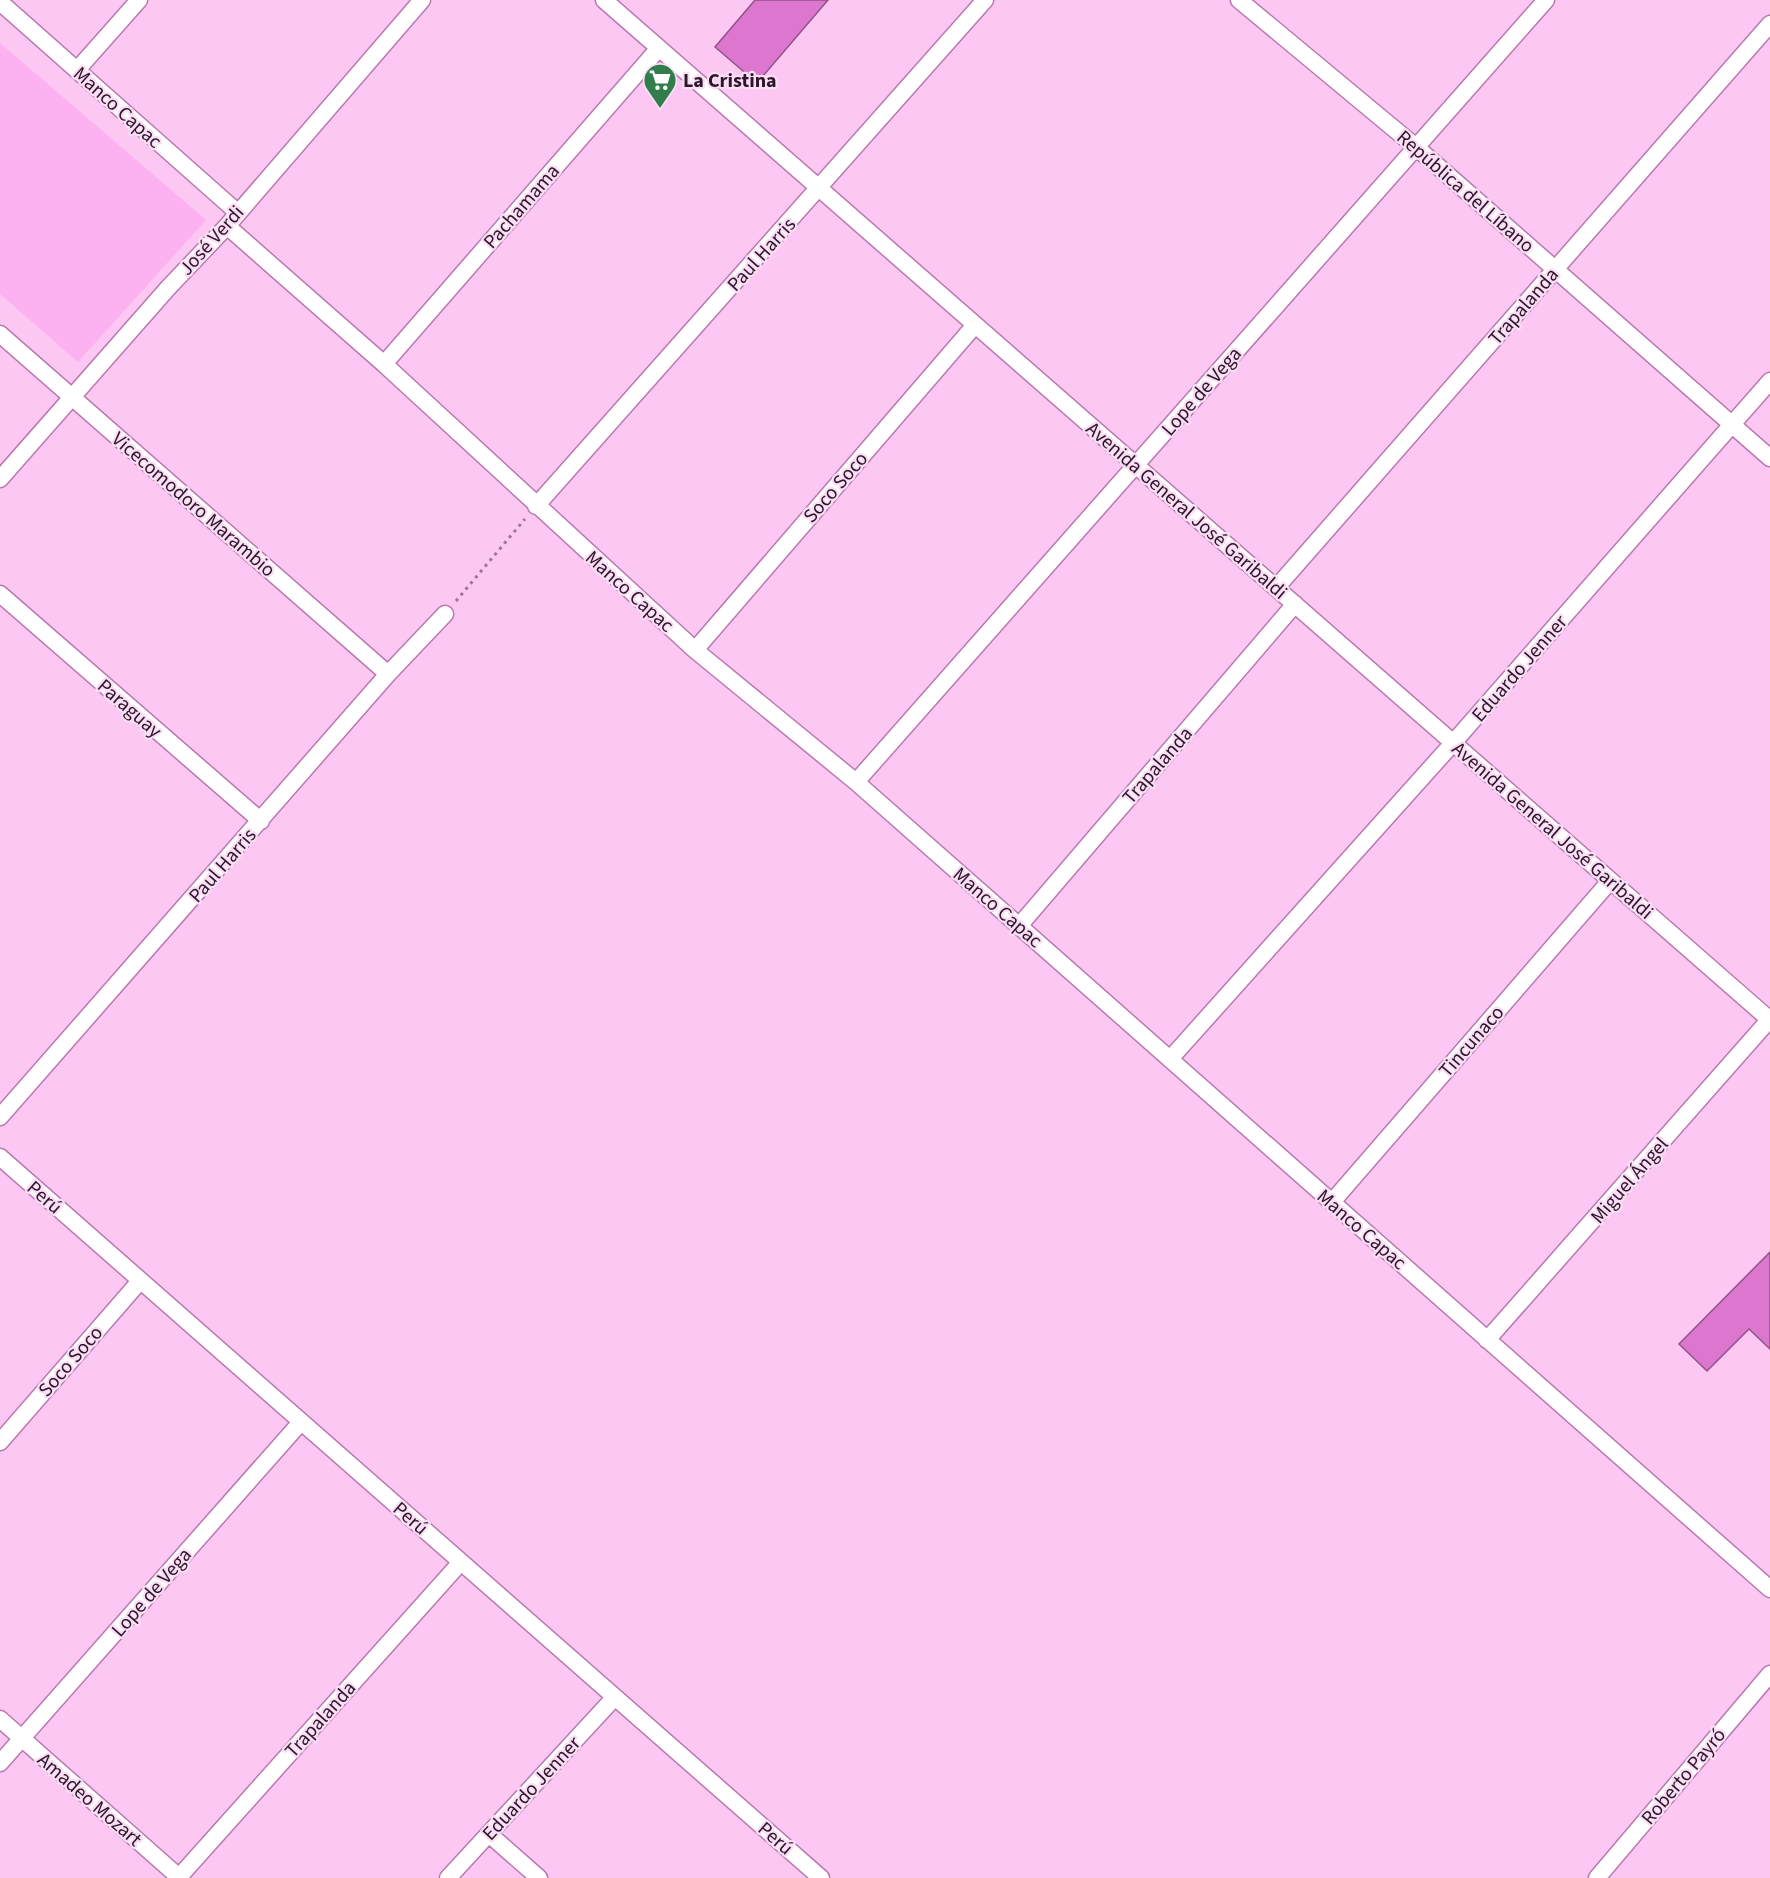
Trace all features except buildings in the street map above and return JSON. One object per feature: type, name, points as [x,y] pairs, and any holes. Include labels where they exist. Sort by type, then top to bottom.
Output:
[{"type":"street","points":[[77,70],[139,0]]},
{"type":"street","name":"José Verdi","points":[[0,479],[168,288],[226,226],[422,0]]},
{"type":"street","name":"Avenida General José Garibaldi","points":[[604,0],[1770,1020]]},
{"type":"street","name":"Paul Harris","points":[[536,506],[985,0]]},
{"type":"street","name":"República del Líbano","points":[[1239,0],[1416,147],[1770,458]]},
{"type":"street","name":"Lope de Vega","points":[[856,782],[1546,0]]},
{"type":"street","name":"Manco Capac","points":[[0,2],[237,212]]},
{"type":"street","name":"Trapalanda","points":[[1276,588],[1770,24]]},
{"type":"street","name":"Pachamama","points":[[384,364],[659,48]]},
{"type":"street","name":"Manco Capac","points":[[226,226],[384,364],[695,650],[856,782],[1770,1589]]},
{"type":"street","name":"Soco Soco","points":[[695,650],[975,325]]},
{"type":"street","name":"Vicecomodoro Marambio","points":[[0,334],[388,674]]},
{"type":"street","name":"Eduardo Jenner","points":[[1170,1059],[1453,744],[1770,381]]},
{"type":"street","name":"Paraguay","points":[[0,594],[261,821]]},
{"type":"street","name":"Trapalanda","points":[[1019,926],[1295,604]]},
{"type":"street","name":"Paul Harris","points":[[0,1117],[388,674],[445,614]]},
{"type":"street","name":"Tincunaco","points":[[1332,1202],[1610,881]]},
{"type":"street","name":"Miguel Ángel","points":[[1487,1340],[1770,1020]]},
{"type":"street","name":"Perú","points":[[0,1158],[821,1878]]},
{"type":"street","name":"Soco Soco","points":[[0,1442],[140,1281]]},
{"type":"street","name":"Lope de Vega","points":[[0,1763],[301,1422]]},
{"type":"street","name":"Trapalanda","points":[[180,1877],[461,1562]]},
{"type":"street","name":"Roberto Payró","points":[[1597,1878],[1770,1674]]},
{"type":"street","name":"Eduardo Jenner","points":[[448,1878],[614,1698]]},
{"type":"street","name":"Amadeo Mozart","points":[[0,1719],[180,1877]]},
{"type":"street","points":[[489,1834],[539,1878]]},
{"type":"path","points":[[445,614],[536,506]]},
{"type":"shaded area","points":[[0,43],[206,220],[78,362],[0,294]]},
{"type":"place","name":"La Cristina","points":[[660,109]]}]
